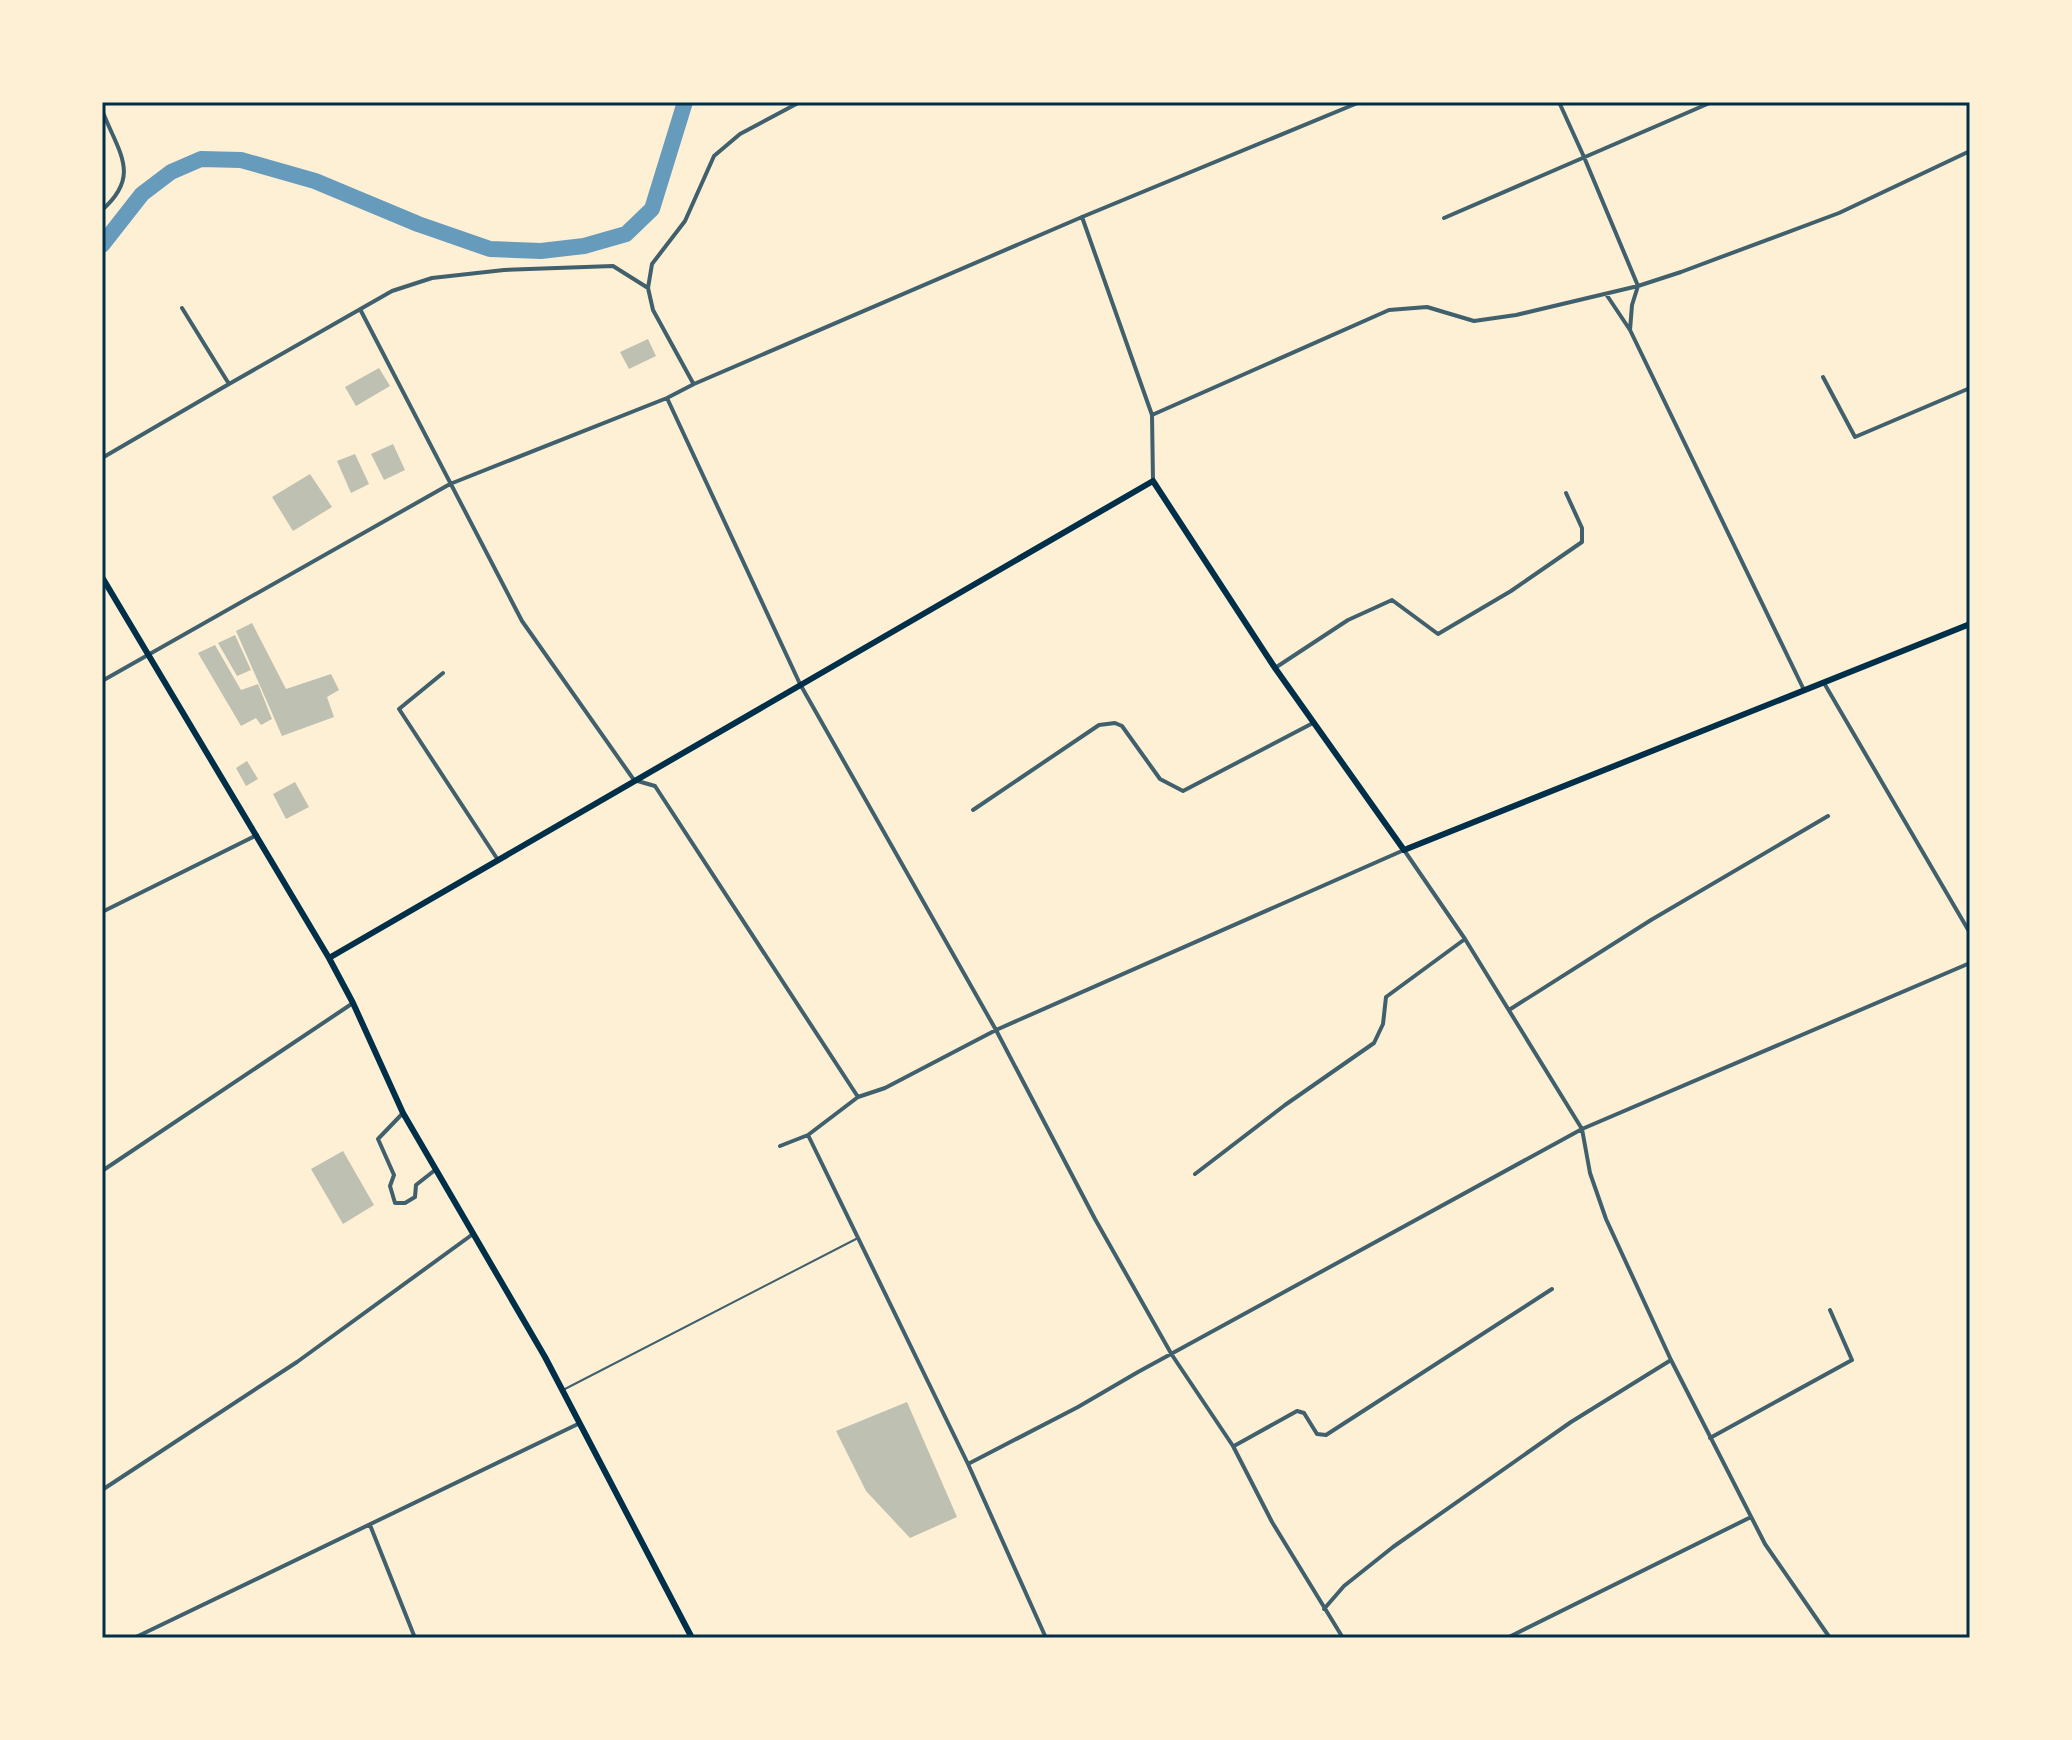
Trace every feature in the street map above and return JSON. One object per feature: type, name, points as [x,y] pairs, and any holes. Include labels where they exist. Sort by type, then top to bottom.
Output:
[{"type":"main road","points":[[329,958],[1153,481],[1275,668],[1404,850],[1970,624]]},
{"type":"main road","points":[[102,577],[329,958],[403,1113],[545,1357],[692,1638]]},
{"type":"street","points":[[694,384],[653,310],[648,288],[652,264],[685,221],[714,156],[740,134],[800,102]]},
{"type":"street","points":[[102,681],[450,484],[667,398],[1082,217],[1359,102]]},
{"type":"street","points":[[1559,102],[1638,286],[1632,305],[1630,330]]},
{"type":"street","points":[[1444,218],[1712,102]]},
{"type":"street","points":[[102,110],[126,171],[123,185],[102,210]]},
{"type":"street","points":[[1152,415],[1389,310],[1427,307],[1474,321],[1516,315],[1638,286],[1839,213],[1970,151]]},
{"type":"street","points":[[1082,217],[1152,415],[1153,481]]},
{"type":"street","points":[[102,458],[404,286],[432,278],[504,270],[613,266],[648,288]]},
{"type":"street","points":[[1606,294],[1630,330],[1804,690]]},
{"type":"street","points":[[182,308],[229,384]]},
{"type":"street","points":[[361,311],[522,621],[634,780],[655,786],[858,1097]]},
{"type":"street","points":[[1823,377],[1855,437],[1970,388]]},
{"type":"street","points":[[667,398],[800,684],[996,1030],[1095,1219],[1172,1355],[1233,1446],[1272,1522],[1343,1638]]},
{"type":"street","points":[[1275,668],[1348,620],[1392,600],[1438,634],[1511,591],[1582,542],[1582,528],[1566,493]]},
{"type":"street","points":[[443,673],[399,709],[498,860]]},
{"type":"street","points":[[1823,683],[1970,933]]},
{"type":"street","points":[[973,810],[1099,725],[1115,723],[1122,726],[1160,779],[1183,791],[1313,723]]},
{"type":"street","points":[[1509,1010],[1651,920],[1828,816]]},
{"type":"street","points":[[102,912],[257,835]]},
{"type":"street","points":[[780,1146],[808,1135],[858,1097],[885,1088],[996,1030],[1404,850],[1465,939],[1582,1129],[1590,1173],[1606,1219],[1671,1360],[1765,1544],[1830,1638]]},
{"type":"street","points":[[1195,1174],[1285,1105],[1374,1043],[1383,1024],[1386,997],[1465,939]]},
{"type":"street","points":[[968,1464],[1052,1421],[1582,1129],[1970,963]]},
{"type":"street","points":[[102,1171],[353,1003]]},
{"type":"street","points":[[403,1113],[378,1139],[394,1175],[390,1186],[395,1203],[405,1203],[415,1197],[416,1185],[435,1170]]},
{"type":"street","points":[[808,1135],[968,1464],[1046,1638]]},
{"type":"street","points":[[102,1490],[297,1362],[473,1234]]},
{"type":"street","points":[[1233,1446],[1297,1411],[1304,1413],[1317,1434],[1326,1435],[1552,1289]]},
{"type":"street","points":[[1710,1438],[1852,1360],[1830,1310]]},
{"type":"street","points":[[1324,1609],[1352,1580],[1393,1547],[1558,1431],[1671,1360]]},
{"type":"street","points":[[134,1638],[578,1424]]},
{"type":"street","points":[[1507,1638],[1751,1517]]},
{"type":"street","points":[[370,1525],[415,1638]]},
{"type":"lane","points":[[561,1391],[858,1238]]},
{"type":"building","points":[[648,339],[656,356],[629,369],[620,352]]},
{"type":"building","points":[[379,368],[390,386],[356,406],[345,387]]},
{"type":"building","points":[[393,444],[405,470],[384,480],[371,454]]},
{"type":"building","points":[[355,454],[369,484],[351,493],[337,461]]},
{"type":"building","points":[[310,474],[332,507],[293,531],[272,497]]},
{"type":"building","points":[[252,623],[286,689],[331,674],[339,690],[327,697],[334,717],[282,736],[236,631]]},
{"type":"building","points":[[235,635],[251,670],[237,676],[218,643]]},
{"type":"building","points":[[215,645],[241,690],[258,684],[272,719],[261,725],[256,718],[241,726],[198,653]]},
{"type":"building","points":[[247,761],[258,779],[246,786],[236,768]]},
{"type":"building","points":[[295,782],[309,807],[286,819],[273,794]]},
{"type":"building","points":[[343,1151],[374,1205],[343,1224],[311,1169]]},
{"type":"building","points":[[907,1402],[957,1517],[910,1538],[866,1491],[836,1431]]},
{"type":"waterway","points":[[102,245],[142,194],[171,172],[201,159],[241,160],[315,181],[418,224],[490,249],[541,251],[584,246],[626,234],[652,209],[685,102]]}]
